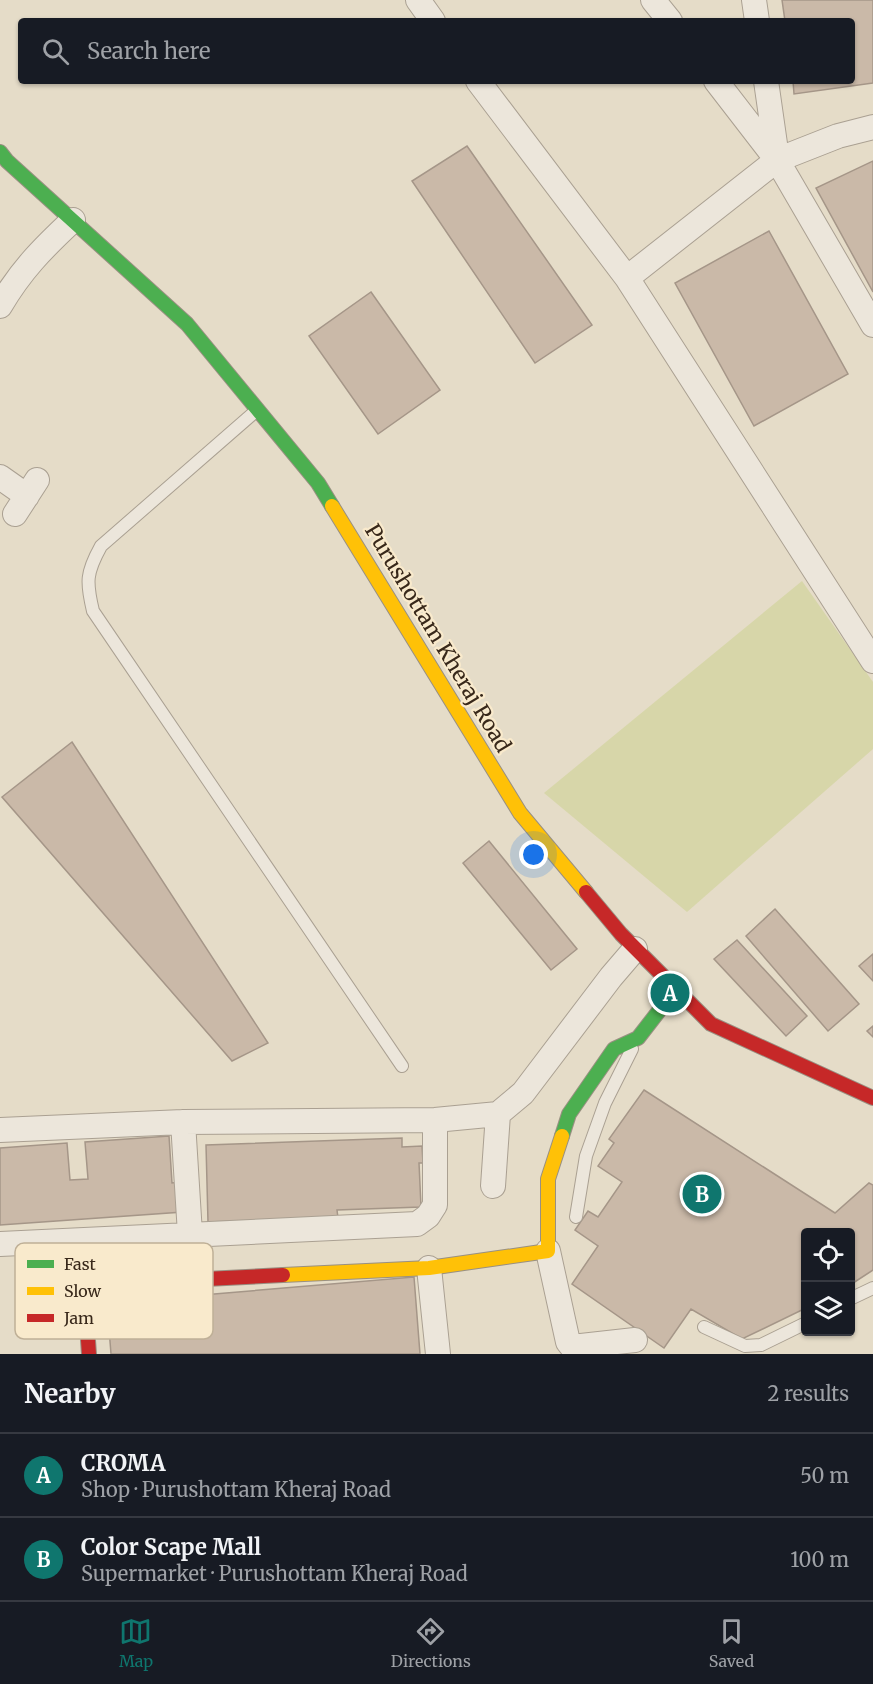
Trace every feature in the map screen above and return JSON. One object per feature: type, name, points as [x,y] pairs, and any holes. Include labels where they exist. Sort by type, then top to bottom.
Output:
[{"type":"street","points":[[418,0],[431,18]]},
{"type":"street","points":[[653,0],[668,18]]},
{"type":"street","points":[[754,0],[757,18]]},
{"type":"street","points":[[480,84],[627,279],[873,661]]},
{"type":"street","points":[[718,84],[777,160],[873,325]]},
{"type":"street","points":[[766,84],[777,160]]},
{"type":"street","points":[[627,279],[777,160],[838,136],[873,128]]},
{"type":"street","name":"Purushottam Kheraj Road","points":[[0,152],[7,161],[187,324],[318,483],[520,813],[635,949],[711,1024],[873,1098]]},
{"type":"street","points":[[0,306],[15,280],[37,254],[73,220]]},
{"type":"street","points":[[0,477],[26,497]]},
{"type":"street","points":[[0,1130],[183,1122],[435,1119],[498,1114],[523,1093],[635,949]]},
{"type":"street","points":[[635,1340],[573,1347],[568,1342],[548,1251],[548,1179],[569,1114],[614,1049],[638,1038],[676,989]]},
{"type":"street","points":[[493,1186],[498,1114]]},
{"type":"street","points":[[19,1243],[417,1224],[428,1216],[435,1205],[435,1119]]},
{"type":"street","points":[[183,1122],[190,1234]]},
{"type":"street","points":[[0,1244],[15,1243]]},
{"type":"street","points":[[213,1279],[429,1268],[548,1251]]},
{"type":"street","points":[[429,1268],[438,1354]]},
{"type":"street","points":[[88,1339],[89,1354]]},
{"type":"lane","points":[[258,409],[101,546],[90,566],[88,593],[93,611],[402,1066]]},
{"type":"lane","points":[[576,1217],[590,1145],[605,1103],[638,1038]]},
{"type":"lane","points":[[855,1297],[873,1288]]},
{"type":"lane","points":[[704,1327],[745,1346],[761,1345],[801,1325]]},
{"type":"green space","points":[[802,581],[873,682],[873,749],[687,912],[544,793]]},
{"type":"building","points":[[782,0],[873,0],[873,83],[794,94],[793,84],[855,84],[855,18],[785,18]]},
{"type":"building","points":[[467,146],[592,325],[535,363],[412,181]]},
{"type":"building","points":[[873,161],[873,292],[816,188]]},
{"type":"building","points":[[769,231],[848,374],[754,426],[675,283]]},
{"type":"building","points":[[371,292],[440,390],[378,434],[309,336]]},
{"type":"building","points":[[72,742],[268,1043],[232,1061],[2,797]]},
{"type":"building","points":[[489,841],[577,949],[551,970],[463,863]]},
{"type":"building","points":[[775,909],[859,1004],[828,1031],[746,936]]},
{"type":"building","points":[[737,940],[807,1016],[786,1036],[714,959]]},
{"type":"building","points":[[873,954],[873,981],[859,966]]},
{"type":"building","points":[[873,1026],[873,1037],[867,1031]]},
{"type":"building","points":[[644,1090],[835,1213],[869,1183],[873,1185],[873,1270],[855,1282],[855,1228],[801,1228],[801,1310],[742,1339],[691,1309],[664,1348],[572,1284],[598,1246],[575,1230],[588,1211],[598,1217],[622,1182],[598,1166],[614,1143],[609,1139]]},
{"type":"building","points":[[169,1136],[172,1183],[181,1182],[183,1212],[0,1225],[0,1148],[67,1143],[70,1180],[88,1179],[85,1142]]},
{"type":"building","points":[[402,1138],[402,1147],[422,1146],[423,1163],[419,1163],[421,1207],[337,1210],[338,1218],[208,1222],[206,1145]]},
{"type":"building","points":[[414,1277],[420,1354],[111,1354],[110,1339],[213,1339],[213,1294]]},
{"type":"traffic: fast","points":[[0,152],[7,161],[187,324],[318,483],[332,506]]},
{"type":"traffic: fast","points":[[562,1136],[569,1114],[614,1049],[638,1038],[676,989]]},
{"type":"traffic: slow","points":[[332,506],[520,813],[586,892]]},
{"type":"traffic: slow","points":[[283,1275],[429,1268],[548,1251],[548,1179],[562,1136]]},
{"type":"traffic: jam","points":[[586,892],[621,934],[711,1024],[873,1098]]},
{"type":"traffic: jam","points":[[213,1279],[283,1275]]},
{"type":"traffic: jam","points":[[88,1339],[89,1354]]},
{"type":"place","name":"CROMA","points":[[670,993]]},
{"type":"place","name":"Color Scape Mall","points":[[702,1194]]}]
